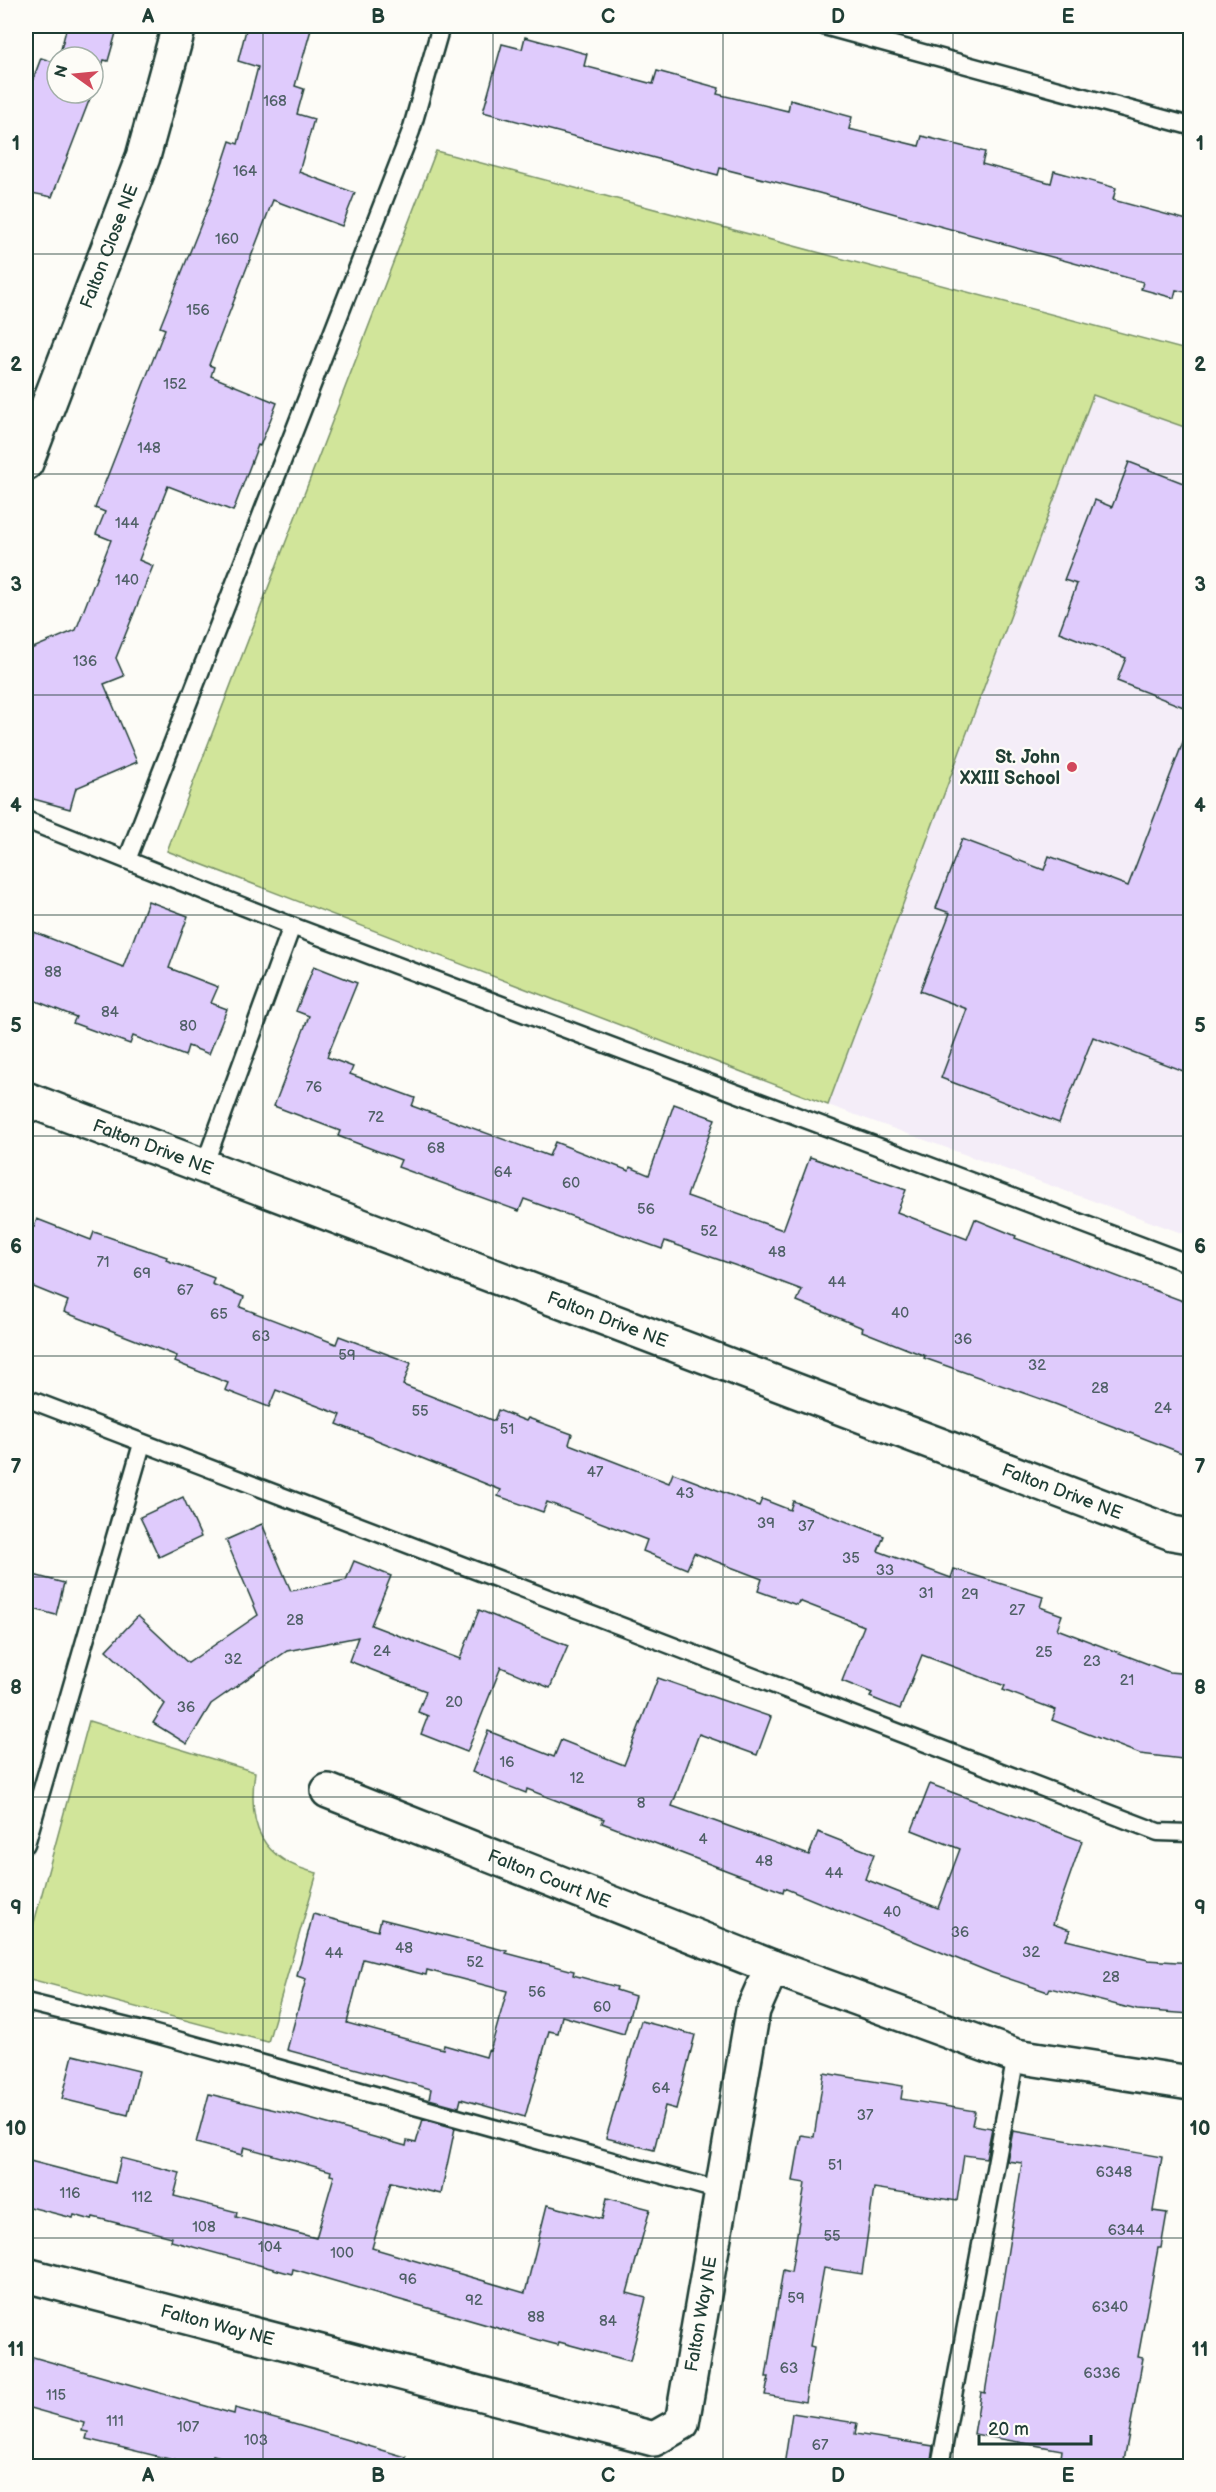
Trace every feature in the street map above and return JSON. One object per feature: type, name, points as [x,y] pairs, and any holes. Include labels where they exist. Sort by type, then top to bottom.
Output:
[{"type":"street","name":"Falton Close NE","points":[[26,463],[143,157],[179,26]]},
{"type":"street","name":"Falton Drive NE","points":[[26,1099],[1172,1533],[1191,1536]]},
{"type":"street","name":"Falton Court NE","points":[[328,1791],[772,1967]]},
{"type":"street","points":[[772,1967],[1016,2056],[1191,2083]]},
{"type":"street","name":"Falton Way NE","points":[[26,2275],[654,2439],[682,2423],[724,2192],[753,2010],[772,1967]]},
{"type":"lane","points":[[127,860],[411,131],[441,26]]},
{"type":"lane","points":[[824,26],[1191,126]]},
{"type":"lane","points":[[26,820],[292,926],[1191,1264]]},
{"type":"lane","points":[[204,1166],[292,926]]},
{"type":"lane","points":[[26,1398],[1158,1832],[1191,1833]]},
{"type":"lane","points":[[26,1844],[142,1444]]},
{"type":"lane","points":[[26,2002],[148,2032],[724,2192]]},
{"type":"lane","points":[[940,2466],[1016,2056]]},
{"type":"shaded area","name":"St. John XXIII School","points":[[1093,395],[1190,429],[1190,1236],[828,1105]]},
{"type":"green space","points":[[436,151],[1190,351],[1190,429],[1093,395],[828,1105],[167,851]]},
{"type":"green space","points":[[89,1721],[255,1772],[253,1809],[262,1838],[271,1850],[283,1859],[317,1873],[268,2042],[26,1978],[26,1952]]},
{"type":"building","points":[[67,26],[118,26],[108,61],[105,60],[105,45],[62,45]]},
{"type":"building","points":[[247,26],[312,26],[295,86],[304,89],[297,114],[314,119],[299,172],[355,193],[342,226],[273,200],[209,365],[214,367],[211,376],[277,403],[233,511],[168,486],[139,560],[153,566],[116,658],[124,676],[104,684],[137,762],[76,788],[70,809],[26,797],[26,651],[76,630],[111,540],[96,534],[105,512],[95,508],[165,329],[160,327],[211,199],[230,141],[238,144],[258,67],[238,61]]},
{"type":"building","points":[[525,37],[587,54],[584,66],[653,84],[657,71],[719,88],[717,94],[788,111],[790,100],[852,117],[849,129],[919,146],[922,136],[985,152],[982,164],[1051,183],[1054,171],[1116,188],[1113,200],[1191,221],[1191,293],[1176,290],[1174,298],[1141,289],[1143,282],[819,193],[720,168],[718,175],[483,112],[502,44],[522,49]]},
{"type":"building","points":[[41,58],[45,59],[45,105],[87,105],[52,197],[26,192],[26,98]]},
{"type":"building","points":[[1129,462],[1191,486],[1191,710],[1117,681],[1126,658],[1059,632],[1077,584],[1064,580],[1095,500],[1112,507]]},
{"type":"building","points":[[1188,729],[1191,730],[1191,1074],[1093,1037],[1059,1123],[941,1078],[967,1009],[920,991],[950,913],[936,908],[962,839],[1044,870],[1049,856],[1128,886]]},
{"type":"building","points":[[148,901],[188,916],[169,968],[218,987],[211,1003],[227,1009],[209,1054],[188,1046],[185,1056],[133,1036],[130,1044],[73,1023],[76,1017],[26,997],[26,954],[34,932],[123,967]]},
{"type":"building","points":[[314,966],[357,983],[327,1057],[353,1067],[350,1074],[415,1098],[412,1106],[549,1156],[555,1142],[629,1171],[630,1167],[649,1175],[674,1104],[715,1119],[687,1196],[783,1230],[810,1157],[906,1190],[897,1212],[967,1239],[975,1219],[1016,1236],[1015,1238],[1191,1304],[1191,1431],[1182,1453],[1055,1404],[924,1358],[925,1356],[862,1331],[863,1328],[797,1301],[802,1290],[665,1241],[662,1249],[524,1199],[519,1211],[398,1167],[401,1160],[338,1136],[340,1131],[274,1106],[309,1016],[296,1011]]},
{"type":"building","points":[[37,1219],[91,1240],[94,1232],[167,1257],[166,1260],[214,1278],[212,1284],[244,1297],[240,1307],[336,1344],[339,1336],[411,1363],[403,1385],[494,1421],[498,1410],[526,1421],[528,1418],[572,1434],[569,1444],[669,1483],[673,1473],[759,1506],[762,1499],[790,1510],[793,1501],[884,1536],[878,1551],[951,1578],[954,1569],[1043,1597],[1040,1607],[1062,1615],[1057,1629],[1169,1672],[1191,1674],[1191,1760],[1140,1754],[1052,1720],[1056,1710],[1003,1690],[1005,1686],[922,1655],[900,1709],[870,1697],[872,1693],[842,1681],[864,1626],[799,1601],[797,1605],[758,1591],[762,1579],[694,1553],[687,1569],[643,1551],[647,1540],[547,1502],[543,1512],[498,1496],[501,1490],[337,1424],[341,1415],[276,1390],[269,1407],[225,1390],[228,1383],[175,1362],[177,1356],[64,1312],[68,1301],[26,1284],[26,1224],[34,1227]]},
{"type":"building","points":[[183,1497],[201,1537],[159,1557],[140,1517]]},
{"type":"building","points":[[262,1524],[291,1591],[346,1580],[354,1561],[391,1576],[371,1625],[460,1659],[479,1610],[568,1646],[550,1688],[501,1667],[467,1752],[421,1734],[428,1716],[418,1712],[426,1691],[349,1661],[358,1637],[287,1651],[211,1704],[187,1744],[153,1723],[165,1704],[106,1650],[138,1616],[188,1663],[258,1615],[226,1540]]},
{"type":"building","points":[[26,1573],[64,1583],[56,1615],[26,1607]]},
{"type":"building","points":[[658,1678],[771,1717],[757,1755],[699,1734],[672,1806],[809,1855],[818,1832],[874,1854],[865,1879],[938,1908],[960,1849],[912,1830],[930,1784],[1082,1841],[1053,1924],[1070,1930],[1066,1940],[1148,1960],[1191,1963],[1191,2014],[1137,2010],[1050,1988],[1048,1992],[992,1973],[784,1888],[783,1892],[602,1823],[604,1819],[527,1789],[526,1793],[472,1772],[488,1731],[554,1757],[561,1740],[624,1765]]},
{"type":"building","points":[[313,1914],[378,1931],[381,1919],[507,1951],[506,1953],[574,1971],[573,1975],[617,1987],[616,1990],[635,1996],[624,2034],[562,2016],[558,2033],[549,2031],[525,2117],[461,2099],[459,2107],[429,2099],[431,2089],[287,2050],[306,1979],[297,1976]],"holes":[[[363,1959],[426,1975],[427,1970],[507,1991],[490,2051],[488,2050],[486,2057],[444,2045],[443,2049],[347,2023]]]},
{"type":"building","points":[[641,2021],[695,2035],[676,2109],[665,2106],[654,2150],[606,2138]]},
{"type":"building","points":[[73,2055],[139,2071],[128,2115],[62,2099]]},
{"type":"building","points":[[824,2073],[903,2086],[901,2099],[975,2111],[972,2125],[992,2128],[986,2158],[964,2155],[957,2201],[874,2188],[862,2274],[824,2268],[810,2346],[814,2347],[805,2402],[765,2395],[769,2377],[766,2377],[783,2270],[791,2272],[805,2183],[793,2181],[801,2135],[814,2137]]},
{"type":"building","points":[[209,2094],[292,2114],[406,2146],[407,2141],[416,2143],[423,2119],[455,2128],[441,2194],[391,2182],[372,2248],[525,2293],[547,2205],[602,2219],[607,2198],[650,2209],[627,2293],[646,2298],[630,2361],[559,2342],[558,2345],[539,2340],[293,2269],[292,2274],[171,2241],[172,2237],[93,2217],[92,2220],[74,2215],[73,2218],[26,2206],[26,2160],[115,2183],[121,2158],[180,2173],[174,2196],[237,2212],[236,2217],[316,2238],[334,2176],[330,2175],[331,2171],[244,2147],[242,2155],[196,2143]]},
{"type":"building","points":[[1013,2131],[1162,2157],[1153,2211],[1167,2213],[1161,2248],[1158,2248],[1138,2357],[1143,2358],[1123,2466],[1060,2466],[1062,2450],[974,2434],[981,2392],[985,2393],[1022,2163],[1007,2161]]},
{"type":"building","points":[[33,2357],[234,2414],[235,2408],[290,2423],[406,2457],[405,2466],[254,2466],[213,2455],[210,2466],[198,2466],[86,2439],[88,2432],[82,2431],[84,2423],[26,2407],[26,2384]]},
{"type":"building","points":[[792,2413],[857,2423],[855,2434],[933,2446],[930,2466],[784,2466]]},
{"type":"place","name":"St. John XXIII School","points":[[1072,767]]}]
